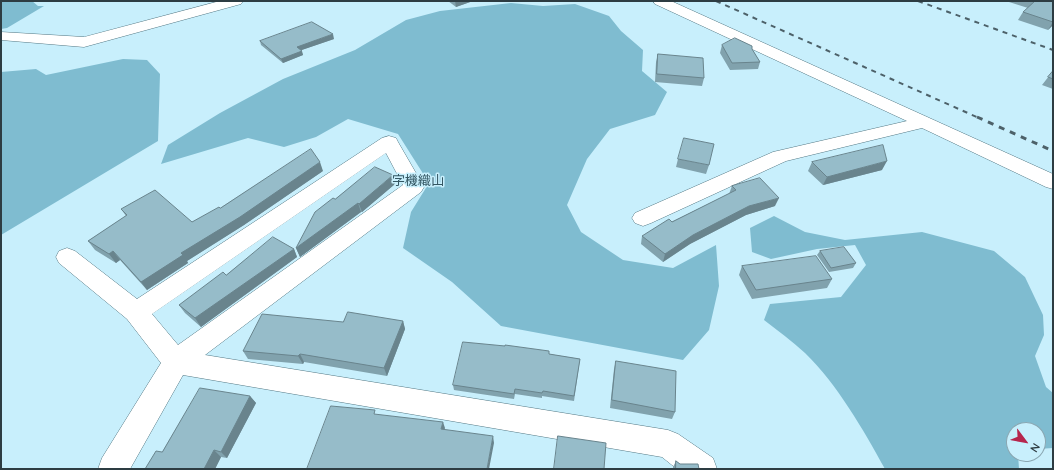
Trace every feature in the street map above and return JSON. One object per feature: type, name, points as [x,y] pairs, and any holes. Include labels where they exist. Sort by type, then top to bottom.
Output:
[{"type":"street","points":[[1,36],[84,42],[236,1]]},
{"type":"street","points":[[660,1],[926,122],[1053,182]]},
{"type":"street","points":[[643,218],[780,156],[926,122]]},
{"type":"street","points":[[113,469],[176,362],[414,187],[389,142],[136,312]]},
{"type":"street","points":[[67,256],[136,312],[176,362],[668,444],[702,469]]},
{"type":"shaded area","points":[[1,1],[32,1],[38,6],[44,6],[7,28],[1,29]]},
{"type":"shaded area","points":[[511,3],[543,6],[575,4],[609,16],[621,31],[643,50],[642,71],[667,92],[655,115],[610,129],[587,159],[567,205],[581,232],[623,260],[673,268],[716,245],[719,286],[709,330],[683,360],[501,326],[452,282],[403,248],[411,212],[429,183],[398,134],[348,119],[316,137],[284,147],[248,138],[161,164],[168,145],[220,113],[283,79],[355,50],[406,20],[440,11]]},
{"type":"shaded area","points":[[123,59],[147,60],[160,74],[158,141],[1,235],[1,72],[36,69],[46,75]]},
{"type":"shaded area","points":[[774,216],[805,232],[845,240],[922,232],[994,251],[1025,277],[1043,315],[1044,335],[1035,356],[1046,387],[1053,393],[1053,448],[1046,448],[1046,422],[1006,422],[1006,462],[1019,462],[1019,469],[885,469],[849,408],[817,365],[790,340],[764,320],[770,304],[841,297],[866,265],[855,245],[817,249],[771,259],[752,252],[750,228]]},
{"type":"building","points":[[1035,1],[1053,1],[1053,22],[1023,12]]},
{"type":"building","points":[[312,22],[333,34],[297,47],[302,51],[281,59],[260,41]]},
{"type":"building","points":[[735,38],[752,46],[752,49],[760,62],[732,63],[722,45]]},
{"type":"building","points":[[658,54],[703,58],[704,78],[657,74]]},
{"type":"building","points":[[1053,71],[1053,79],[1048,77]]},
{"type":"building","points":[[684,138],[714,144],[709,165],[678,159]]},
{"type":"building","points":[[883,145],[887,161],[827,177],[812,162]]},
{"type":"building","points":[[311,149],[320,162],[240,217],[181,253],[183,255],[141,282],[113,251],[109,254],[88,241],[127,215],[121,209],[155,190],[192,222],[219,207],[220,208]]},
{"type":"building","points":[[375,167],[393,175],[359,204],[358,203],[296,248],[315,212],[333,198],[335,199]]},
{"type":"building","points":[[760,178],[779,198],[749,206],[693,235],[665,254],[642,236],[669,219],[672,222],[736,190],[732,186]]},
{"type":"building","points":[[273,237],[294,249],[195,318],[179,305],[223,272],[226,275]]},
{"type":"building","points":[[844,247],[856,263],[831,268],[820,251]]},
{"type":"building","points":[[816,256],[832,279],[756,290],[742,266]]},
{"type":"building","points":[[348,312],[403,321],[384,368],[300,354],[298,356],[243,351],[262,314],[343,322]]},
{"type":"building","points":[[463,342],[505,345],[549,351],[549,354],[580,359],[574,396],[543,391],[542,393],[515,389],[514,394],[453,385]]},
{"type":"building","points":[[616,361],[676,371],[675,412],[612,400]]},
{"type":"building","points":[[200,388],[250,396],[221,452],[214,450],[204,469],[145,469],[156,451],[162,452]]},
{"type":"building","points":[[331,406],[375,410],[374,414],[443,422],[441,429],[493,436],[487,469],[307,469]]},
{"type":"building","points":[[558,436],[606,443],[604,469],[554,469]]},
{"type":"building","points":[[676,461],[680,464],[698,464],[699,469],[676,469]]},
{"type":"railway","points":[[716,1],[979,118]]},
{"type":"railway","points":[[918,1],[1053,50]]},
{"type":"railway","points":[[977,117],[1053,151]]},
{"type":"district","name":"字機織山","points":[[418,181]]}]
